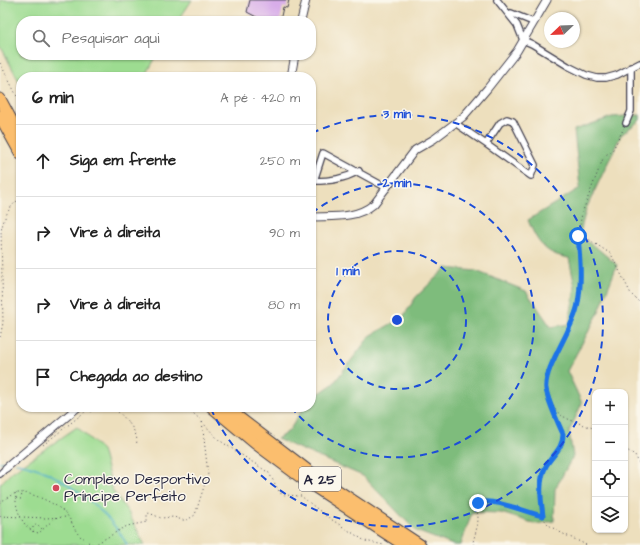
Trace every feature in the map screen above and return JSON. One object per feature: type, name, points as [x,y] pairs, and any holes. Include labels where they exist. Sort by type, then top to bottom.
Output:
[{"type":"highway","points":[[0,99],[16,129]]},
{"type":"highway","points":[[0,116],[16,145]]},
{"type":"highway","name":"A 25","points":[[218,412],[255,443],[306,480],[404,545]]},
{"type":"highway","name":"A 25","points":[[232,412],[311,473],[420,545]]},
{"type":"street","points":[[302,16],[306,0]]},
{"type":"street","points":[[497,0],[517,25],[523,40],[586,75],[606,78],[640,63]]},
{"type":"street","points":[[316,217],[355,215],[366,210],[387,188],[415,150],[463,117],[487,89],[523,40],[547,0]]},
{"type":"street","points":[[508,12],[521,19],[534,22]]},
{"type":"street","points":[[292,72],[294,60]]},
{"type":"street","points":[[626,123],[631,111],[631,67]]},
{"type":"street","points":[[455,123],[531,176],[535,165],[513,122],[507,118],[500,123],[486,144]]},
{"type":"street","points":[[316,175],[323,153],[359,171],[387,188]]},
{"type":"street","points":[[316,181],[333,181],[347,178],[359,171]]},
{"type":"street","points":[[0,474],[23,452],[72,412]]},
{"type":"path","points":[[0,63],[16,94]]},
{"type":"path","points":[[592,428],[566,419],[555,411],[546,389],[547,376],[567,334],[578,304],[580,258],[578,236],[586,200],[604,156],[612,151],[626,123]]},
{"type":"path","points":[[0,337],[3,324],[1,231],[4,217],[16,203]]},
{"type":"path","points":[[578,236],[593,242],[611,254],[631,294],[640,303]]},
{"type":"path","points":[[552,404],[563,434],[563,442],[548,463],[543,475],[541,494],[543,516],[548,524],[586,545]]},
{"type":"path","points":[[42,446],[85,412]]},
{"type":"path","points":[[116,412],[136,434],[138,441],[136,445]]},
{"type":"path","points":[[192,412],[219,440],[269,473],[280,493],[285,495],[301,496],[326,516],[365,541],[384,545]]},
{"type":"path","points":[[88,542],[93,545],[127,526],[147,522],[147,514],[149,513],[161,518],[174,517],[182,520],[187,520],[195,515],[208,474],[202,421]]},
{"type":"path","points":[[628,451],[635,455],[640,465]]},
{"type":"path","points":[[16,498],[21,499],[21,492]]},
{"type":"path","points":[[0,502],[16,493],[21,492],[56,505],[69,517],[79,536],[84,538]]},
{"type":"path","points":[[16,493],[21,517],[33,532],[39,533],[56,517]]},
{"type":"path","points":[[474,545],[473,542],[478,520],[476,506],[484,500],[510,505],[543,516]]},
{"type":"path","points":[[0,516],[69,517]]},
{"type":"path","points":[[33,532],[33,528],[37,524],[42,529]]},
{"type":"green space","points":[[0,0],[192,0],[181,16],[16,16],[16,60],[154,60],[148,72],[16,72],[16,75],[0,45]]},
{"type":"green space","points":[[640,115],[640,120],[621,135],[586,209],[579,237],[597,248],[617,265],[598,314],[567,371],[582,403],[569,432],[573,456],[555,489],[554,521],[536,524],[501,513],[472,512],[461,545],[453,545],[416,531],[363,476],[277,439],[289,431],[301,412],[316,412],[316,396],[333,384],[370,336],[403,317],[416,297],[446,268],[476,271],[526,291],[551,327],[569,324],[575,287],[569,258],[553,253],[542,246],[528,220],[580,188],[574,130],[612,117]]},
{"type":"green space","name":"Complexo Desportivo Príncipe Perfeito","points":[[77,427],[102,450],[113,491],[128,512],[145,545],[0,545],[0,484],[12,472]]},
{"type":"building","points":[[250,0],[289,0],[287,8],[283,7],[281,16],[255,16],[247,12]]},
{"type":"waterway","points":[[0,462],[8,462]]},
{"type":"waterway","points":[[16,463],[47,473],[64,482],[79,493],[108,518],[127,545]]},
{"type":"place","name":"Complexo Desportivo Príncipe Perfeito","points":[[56,488]]},
{"type":"route","points":[[478,503],[484,500],[492,503],[510,505],[543,516],[541,494],[543,475],[548,463],[562,446],[563,442],[563,434],[546,389],[547,376],[567,334],[578,304],[580,258],[578,236]]}]
